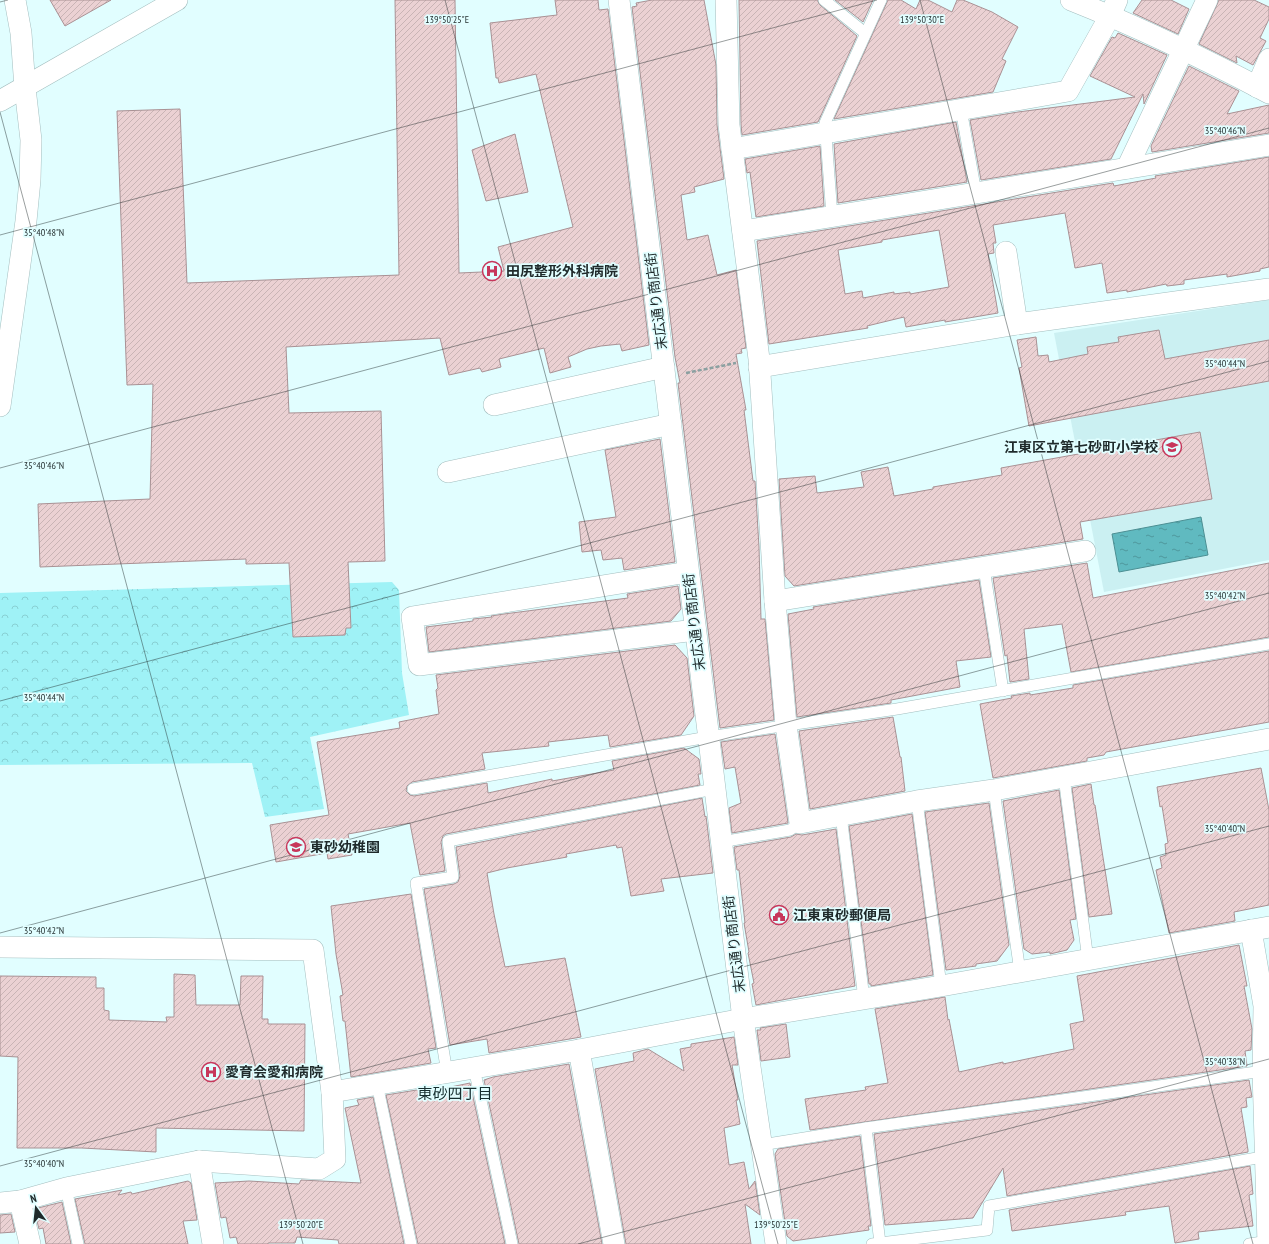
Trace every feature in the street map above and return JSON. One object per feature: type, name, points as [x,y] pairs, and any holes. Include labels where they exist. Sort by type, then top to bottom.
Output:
[{"type":"street","points":[[0,406],[25,229],[30,180],[31,140],[21,33],[15,0]]},
{"type":"street","points":[[0,101],[177,0]]},
{"type":"street","name":"末広通り商店街","points":[[619,0],[743,1019],[776,1244]]},
{"type":"street","points":[[726,0],[729,125],[759,363],[775,601],[786,725],[800,823],[917,801],[994,790],[1269,739]]},
{"type":"street","points":[[1071,0],[1113,8],[1184,50],[1263,90],[1269,59]]},
{"type":"street","points":[[1127,168],[1207,0]]},
{"type":"street","points":[[732,148],[1068,91],[1113,8]]},
{"type":"street","points":[[743,231],[1269,145]]},
{"type":"street","points":[[1006,252],[1017,324]]},
{"type":"street","points":[[759,363],[1269,288]]},
{"type":"street","points":[[494,405],[664,372]]},
{"type":"street","points":[[448,472],[671,424]]},
{"type":"street","points":[[775,601],[1085,551]]},
{"type":"street","points":[[688,572],[412,617],[419,665],[695,630]]},
{"type":"street","points":[[332,1092],[579,1050],[743,1019],[941,986],[1260,929],[1264,1006],[1263,1071],[1267,1156],[1264,1243]]},
{"type":"street","points":[[0,947],[313,950],[332,1092],[335,1159],[319,1169],[199,1161],[66,1188],[10,1202],[30,1244]]},
{"type":"street","points":[[579,1050],[614,1244]]},
{"type":"street","points":[[199,1161],[213,1244]]},
{"type":"lane","points":[[824,0],[866,33]]},
{"type":"lane","points":[[832,216],[825,123],[881,0]]},
{"type":"lane","points":[[961,109],[976,193]]},
{"type":"lane","points":[[984,568],[1003,691]]},
{"type":"lane","points":[[413,789],[708,737],[897,709],[1269,644]]},
{"type":"lane","points":[[1064,776],[1088,960]]},
{"type":"lane","points":[[447,1073],[416,883],[453,878],[448,841],[714,789]]},
{"type":"lane","points":[[994,790],[1020,972]]},
{"type":"lane","points":[[917,801],[941,986]]},
{"type":"lane","points":[[841,816],[864,999]]},
{"type":"lane","points":[[721,842],[790,830],[800,823]]},
{"type":"lane","points":[[474,1068],[512,1244]]},
{"type":"lane","points":[[761,1145],[866,1128],[1263,1071]]},
{"type":"lane","points":[[377,1084],[411,1244]]},
{"type":"lane","points":[[866,1128],[880,1243],[987,1230],[989,1206],[1267,1156]]},
{"type":"lane","points":[[66,1188],[78,1244]]},
{"type":"path","points":[[664,372],[759,363]]},
{"type":"shaded area","name":"江東区立第七砂町小学校","points":[[1269,300],[1269,560],[1104,592],[1054,333]]},
{"type":"green space","points":[[392,582],[399,590],[402,673],[409,715],[310,737],[324,809],[265,817],[252,763],[0,765],[0,593]]},
{"type":"water","points":[[1201,517],[1208,555],[1119,572],[1112,534]]},
{"type":"building","points":[[50,0],[111,0],[65,26]]},
{"type":"building","points":[[395,0],[455,0],[459,273],[504,271],[498,247],[573,227],[536,74],[499,83],[498,78],[496,78],[490,23],[557,15],[555,0],[598,0],[599,10],[608,9],[649,345],[622,351],[620,344],[587,349],[568,357],[571,367],[550,373],[544,348],[499,359],[501,367],[482,372],[480,368],[449,375],[440,338],[286,347],[289,413],[381,411],[385,561],[348,562],[351,628],[346,628],[345,635],[293,637],[289,563],[246,564],[246,559],[40,567],[38,504],[150,499],[153,384],[127,385],[117,111],[180,109],[187,283],[399,275]]},
{"type":"building","points":[[652,0],[704,0],[716,65],[717,125],[724,179],[694,187],[695,192],[681,195],[687,240],[708,235],[717,275],[736,270],[746,348],[741,349],[742,353],[736,354],[746,410],[744,410],[753,481],[755,481],[761,619],[765,619],[774,720],[720,728],[678,383],[680,383],[675,357],[632,7],[637,6],[636,3]]},
{"type":"building","points":[[739,0],[817,0],[820,5],[857,36],[818,122],[742,135]]},
{"type":"building","points":[[835,0],[873,0],[863,22]]},
{"type":"building","points":[[888,0],[901,0],[916,9],[920,0],[928,0],[952,12],[957,0],[963,0],[992,12],[1018,27],[1002,59],[1006,61],[993,92],[834,119]]},
{"type":"building","points":[[1142,0],[1171,0],[1189,9],[1178,34],[1133,13]]},
{"type":"building","points":[[1219,0],[1254,0],[1269,7],[1269,19],[1260,38],[1266,41],[1253,65],[1236,56],[1237,63],[1199,44]]},
{"type":"building","points":[[1118,33],[1167,55],[1144,104],[1143,94],[1111,159],[981,180],[970,120],[1018,112],[1135,97],[1090,76],[1112,37],[1115,38]]},
{"type":"building","points":[[1189,66],[1239,91],[1227,114],[1269,105],[1269,133],[1152,152],[1151,146]]},
{"type":"building","points":[[956,122],[967,182],[838,203],[834,144]]},
{"type":"building","points":[[515,134],[528,192],[486,201],[472,150]]},
{"type":"building","points":[[820,146],[824,206],[756,217],[750,172],[747,173],[745,159]]},
{"type":"building","points":[[1269,157],[1269,267],[1260,269],[1260,271],[1227,277],[1227,274],[1184,280],[1184,284],[1167,286],[1166,284],[1127,292],[1127,290],[1107,293],[1102,263],[1075,268],[1065,213],[993,225],[996,243],[993,243],[994,253],[988,254],[998,313],[906,327],[904,317],[867,326],[868,328],[769,344],[757,241],[1113,183],[1114,186],[1156,178],[1155,176]],"holes":[[[939,230],[949,287],[910,294],[910,292],[894,294],[894,292],[863,298],[862,291],[845,294],[838,250],[882,242],[882,240]]]},
{"type":"building","points":[[1159,330],[1165,359],[1269,340],[1269,381],[1029,426],[1019,368],[1022,367],[1017,340],[1036,337],[1038,356],[1048,355],[1049,362],[1088,354],[1087,347],[1119,342],[1118,337]]},
{"type":"building","points":[[1200,432],[1212,499],[1080,522],[1083,539],[794,586],[785,576],[779,479],[815,476],[817,493],[864,487],[861,472],[888,467],[894,496],[933,489],[933,487],[1002,475],[1001,468]]},
{"type":"building","points":[[660,439],[675,562],[624,570],[622,558],[603,560],[601,550],[582,552],[579,522],[616,517],[605,450]]},
{"type":"building","points":[[1087,563],[1093,598],[1269,563],[1269,637],[1071,672],[1062,624],[1024,629],[1029,679],[1010,682],[1007,655],[1005,656],[993,578]]},
{"type":"building","points":[[979,580],[991,657],[956,661],[960,687],[891,700],[891,703],[797,717],[788,614],[814,609],[813,607]]},
{"type":"building","points":[[678,586],[681,609],[671,621],[429,652],[426,627],[473,621],[473,619],[504,614],[628,598],[627,594]]},
{"type":"building","points":[[675,645],[687,658],[694,716],[681,735],[610,747],[608,735],[548,742],[549,746],[482,753],[485,769],[412,782],[407,786],[406,791],[410,795],[414,796],[487,783],[488,793],[552,779],[552,781],[614,770],[612,761],[684,748],[699,759],[701,774],[698,774],[700,785],[446,834],[443,836],[441,842],[445,871],[420,875],[410,823],[348,834],[352,855],[328,859],[327,853],[276,862],[270,825],[329,815],[317,742],[400,728],[399,722],[439,714],[436,675]]},
{"type":"building","points":[[1269,651],[1269,722],[1106,752],[1104,755],[1087,758],[1087,761],[993,778],[980,704],[1012,698],[1011,696],[1030,693],[1030,695],[1073,688],[1073,685]]},
{"type":"building","points":[[893,717],[901,757],[905,791],[810,809],[799,731]]},
{"type":"building","points":[[775,734],[788,823],[732,833],[729,808],[741,803],[735,767],[725,769],[721,742]]},
{"type":"building","points":[[1261,768],[1269,810],[1269,905],[1234,912],[1235,921],[1169,933],[1156,870],[1162,868],[1160,857],[1166,855],[1165,844],[1168,843],[1162,806],[1160,807],[1157,787]]},
{"type":"building","points":[[1091,784],[1112,914],[1089,917],[1072,788]]},
{"type":"building","points":[[1059,790],[1076,919],[1070,920],[1074,940],[1067,950],[1050,954],[1050,952],[1032,954],[1024,949],[1003,801]]},
{"type":"building","points":[[702,798],[705,817],[706,816],[713,873],[661,879],[664,891],[631,896],[622,847],[617,848],[616,845],[566,854],[567,857],[487,873],[505,967],[565,958],[581,1037],[489,1053],[487,1039],[450,1045],[424,889],[458,882],[460,876],[456,847]]},
{"type":"building","points":[[989,803],[1009,945],[997,961],[976,964],[976,966],[946,970],[925,812]]},
{"type":"building","points":[[912,814],[933,975],[871,986],[871,984],[869,984],[849,826]]},
{"type":"building","points":[[836,829],[855,986],[756,1005],[752,984],[754,983],[744,923],[739,870],[737,870],[734,847],[791,837],[796,834],[802,835]]},
{"type":"building","points":[[411,894],[436,1048],[428,1049],[431,1063],[351,1077],[345,1021],[343,1021],[340,996],[343,995],[336,954],[331,906]]},
{"type":"building","points":[[1239,945],[1247,986],[1244,986],[1252,1029],[1251,1050],[1245,1051],[1247,1066],[810,1130],[805,1099],[866,1090],[865,1087],[888,1083],[875,1009],[945,997],[948,1020],[949,1019],[959,1072],[1074,1049],[1070,1024],[1084,1021],[1077,976]]},
{"type":"building","points":[[174,974],[195,975],[196,1005],[240,1005],[241,976],[263,976],[262,1019],[268,1019],[268,1024],[305,1024],[304,1131],[156,1128],[156,1152],[82,1148],[17,1148],[18,1057],[0,1056],[0,976],[96,977],[96,988],[104,988],[104,1010],[109,1011],[109,1020],[167,1022],[166,1017],[174,1017]]},
{"type":"building","points":[[786,1024],[790,1057],[761,1061],[757,1030],[761,1030],[760,1028]]},
{"type":"building","points":[[734,1037],[738,1065],[732,1065],[738,1100],[736,1100],[740,1124],[724,1128],[729,1165],[744,1162],[749,1189],[755,1181],[760,1215],[745,1204],[751,1244],[626,1244],[595,1069],[634,1061],[633,1053],[648,1049],[684,1071],[680,1049],[691,1047],[691,1044]]},
{"type":"building","points":[[569,1064],[602,1244],[519,1244],[484,1080],[493,1077]]},
{"type":"building","points":[[1249,1080],[1252,1097],[1246,1098],[1247,1107],[1241,1108],[1248,1152],[1007,1196],[1003,1168],[973,1218],[885,1225],[874,1134]]},
{"type":"building","points":[[470,1083],[505,1244],[418,1244],[386,1095],[435,1087],[436,1090]]},
{"type":"building","points":[[373,1097],[404,1244],[339,1244],[338,1240],[297,1237],[295,1243],[238,1244],[236,1237],[230,1238],[226,1217],[221,1218],[215,1183],[249,1181],[299,1184],[301,1180],[361,1183],[345,1108],[359,1105],[357,1100]]},
{"type":"building","points":[[860,1136],[871,1226],[868,1226],[869,1230],[793,1241],[787,1236],[775,1154],[778,1149]]},
{"type":"building","points":[[1250,1166],[1253,1194],[1249,1195],[1253,1226],[1198,1232],[1199,1239],[1175,1243],[1169,1206],[1125,1212],[1126,1215],[1012,1231],[1009,1210]]},
{"type":"building","points":[[188,1181],[191,1183],[197,1220],[183,1221],[188,1244],[85,1244],[75,1199],[122,1190],[118,1195],[131,1192],[132,1194]]},
{"type":"building","points":[[62,1202],[71,1244],[46,1244],[43,1228],[39,1229],[34,1209]]},
{"type":"building","points":[[11,1214],[15,1232],[0,1233],[0,1215]]},
{"type":"place","name":"田尻整形外科病院","points":[[492,271]]},
{"type":"place","name":"江東区立第七砂町小学校","points":[[1172,447]]},
{"type":"place","name":"東砂幼稚園","points":[[296,847]]},
{"type":"place","name":"江東東砂郵便局","points":[[779,915]]},
{"type":"place","name":"愛育会愛和病院","points":[[211,1072]]},
{"type":"district","name":"東砂四丁目","points":[[455,1093]]}]
